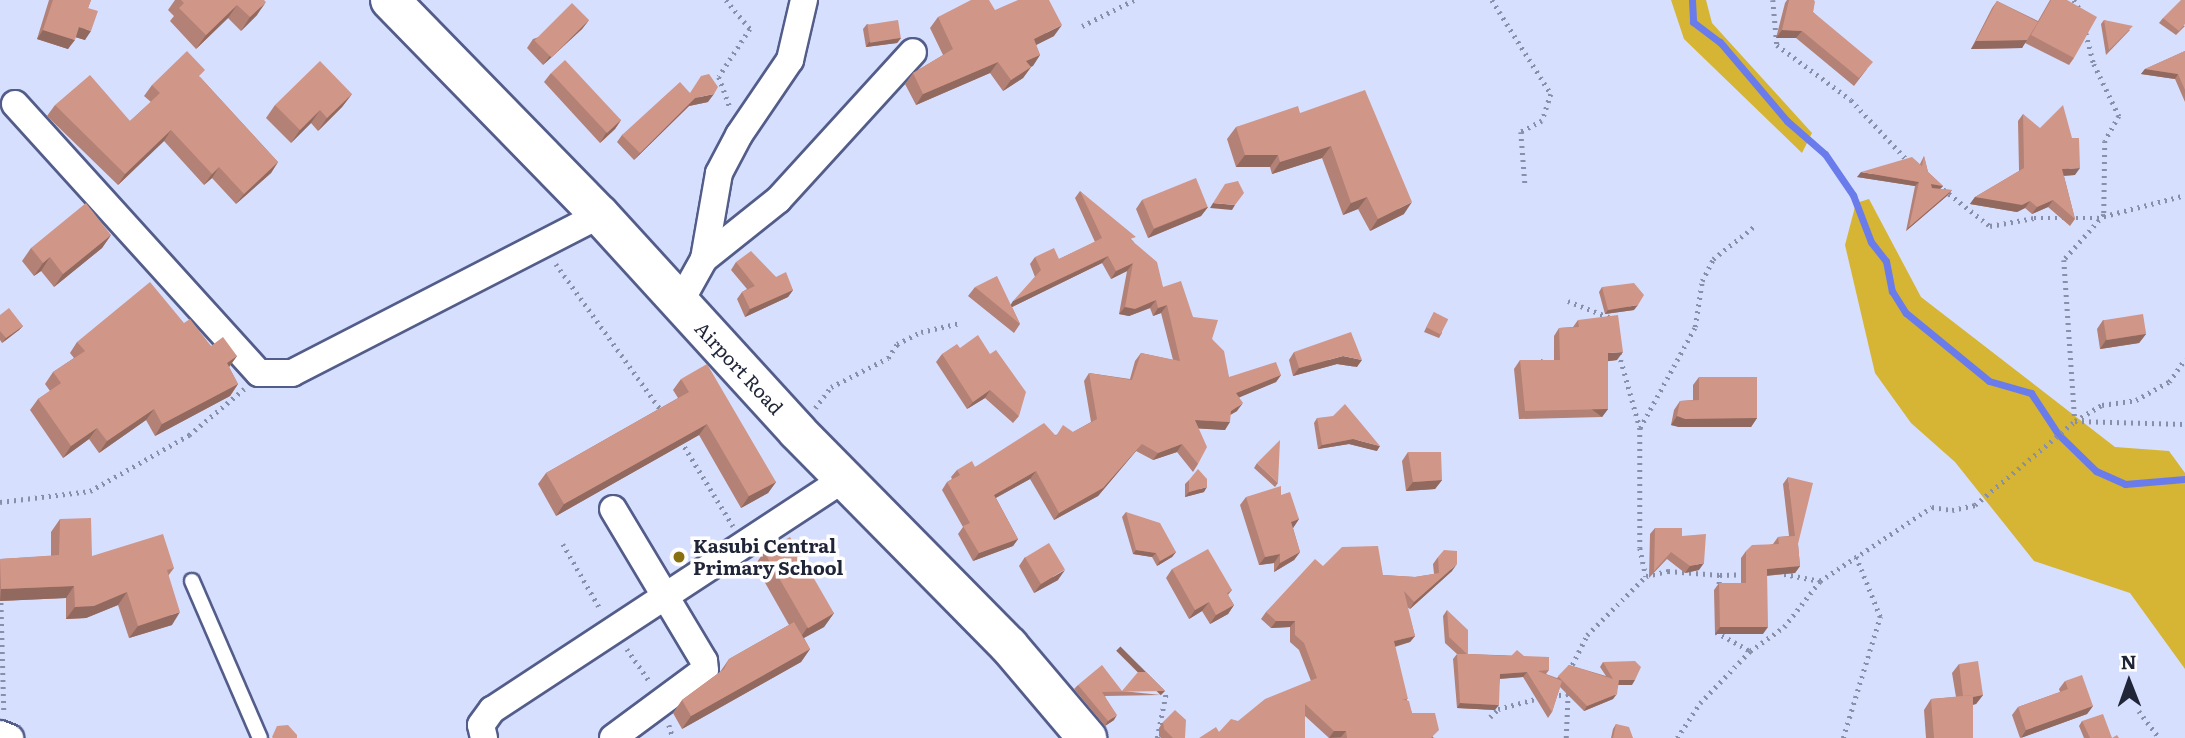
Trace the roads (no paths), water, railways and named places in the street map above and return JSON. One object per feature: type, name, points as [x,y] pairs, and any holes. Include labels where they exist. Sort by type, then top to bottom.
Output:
[{"type":"street","name":"Airport Road","points":[[390,0],[600,215],[797,431],[1009,646],[1075,736]]},
{"type":"street","points":[[788,0],[797,26]]},
{"type":"street","points":[[679,304],[704,259],[719,173],[739,135],[790,60],[804,0]]},
{"type":"street","points":[[704,259],[778,200],[913,52]]},
{"type":"street","points":[[15,104],[260,373],[292,373],[600,215]]},
{"type":"street","points":[[484,738],[481,725],[492,710],[844,480]]},
{"type":"street","points":[[613,509],[704,661],[705,670],[613,738]]},
{"type":"lane","points":[[192,581],[260,738]]},
{"type":"waterway","points":[[1692,0],[1693,22],[1720,42],[1787,121],[1825,154],[1853,195],[1871,242],[1886,261],[1892,291],[1906,313],[1989,381],[2031,393],[2058,434],[2096,471],[2125,484],[2185,479]]},
{"type":"place","name":"Kasubi Central Primary School","points":[[679,557]]}]
